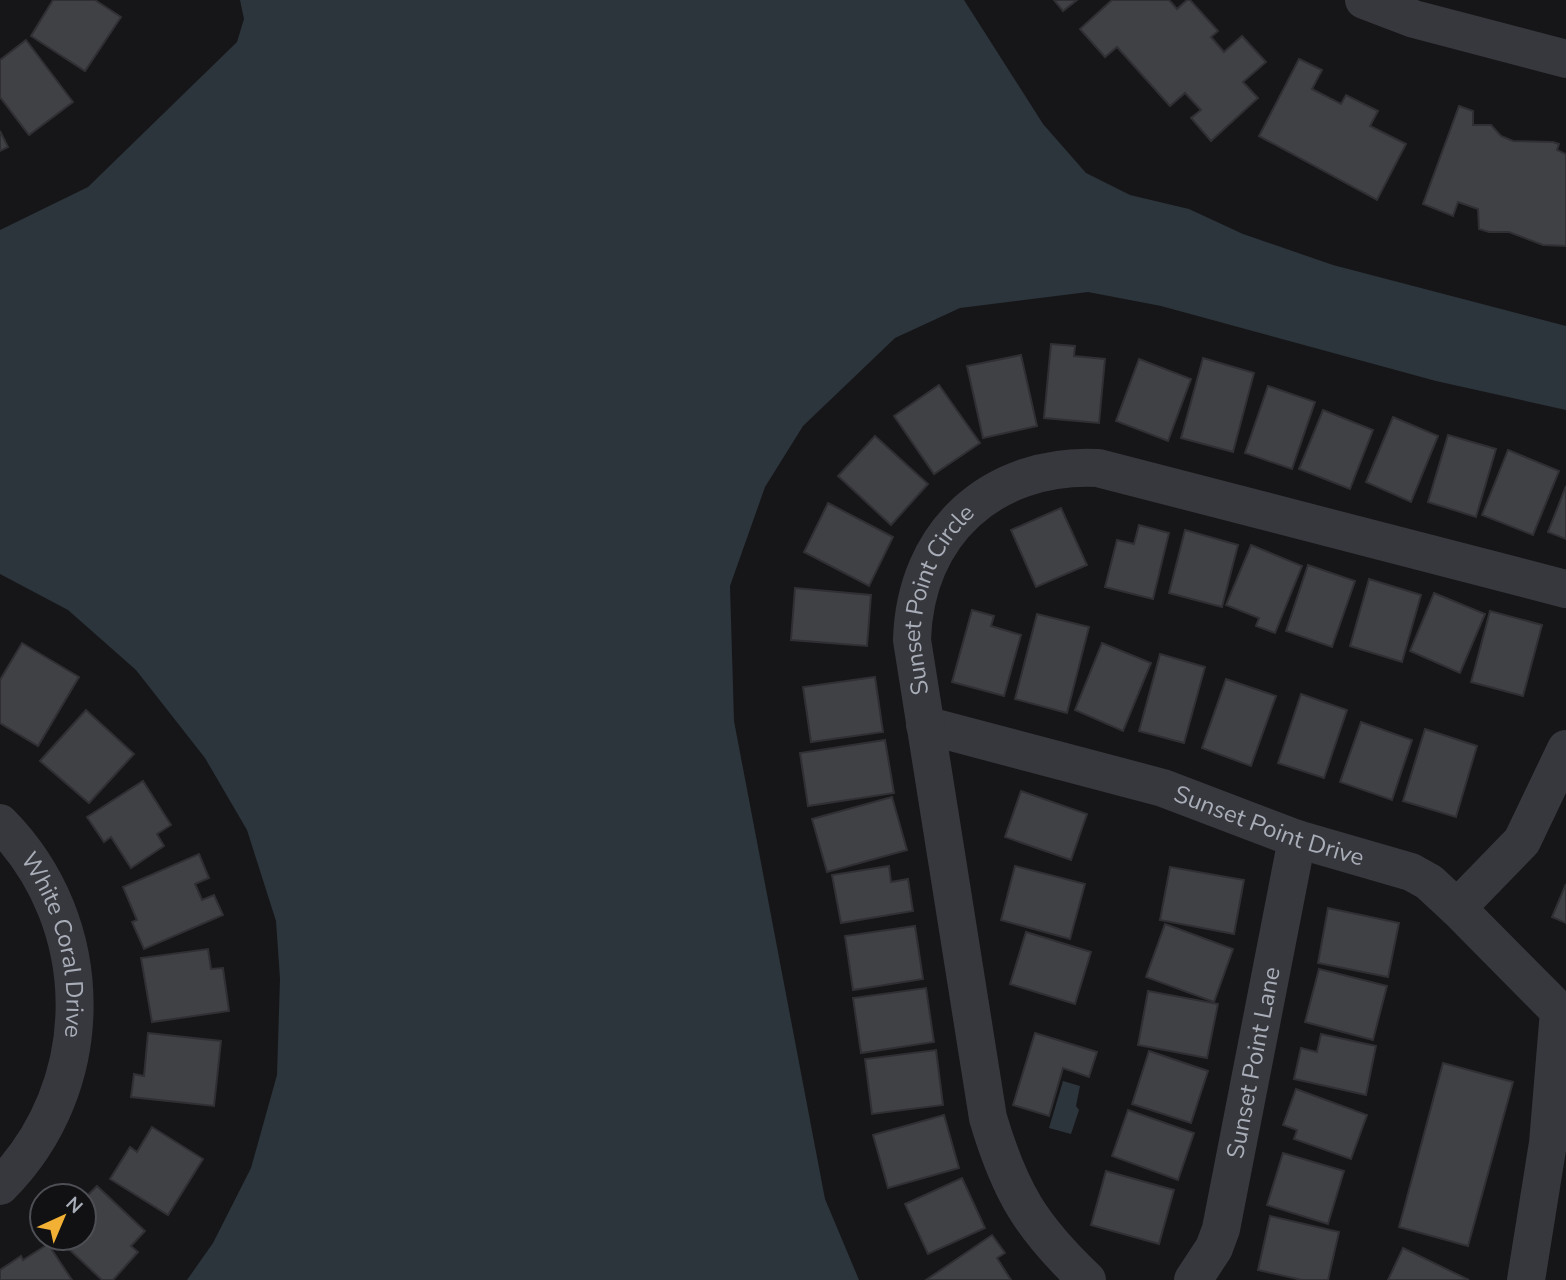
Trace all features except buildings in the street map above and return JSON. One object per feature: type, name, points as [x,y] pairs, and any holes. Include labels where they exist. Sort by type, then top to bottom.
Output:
[{"type":"street","points":[[1364,0],[1414,19],[1566,60]]},
{"type":"street","name":"Sunset Point Circle","points":[[1087,1280],[1056,1251],[1030,1217],[1009,1179],[988,1118],[914,662],[912,630],[916,599],[929,561],[952,526],[974,505],[999,488],[1037,472],[1078,467],[1119,472],[1566,589]]},
{"type":"street","name":"Sunset Point Drive","points":[[925,725],[1163,788],[1297,839],[1411,872],[1429,882],[1563,1011]]},
{"type":"street","points":[[1457,908],[1522,841],[1566,749]]},
{"type":"street","name":"White Coral Drive","points":[[0,823],[29,857],[50,893],[64,930],[73,970],[75,1011],[71,1051],[61,1091],[44,1128],[15,1170],[0,1186]]},
{"type":"street","name":"Sunset Point Lane","points":[[1193,1280],[1214,1248],[1221,1229],[1297,839]]},
{"type":"street","points":[[1526,1280],[1548,1143],[1563,1011]]},
{"type":"street","points":[[1548,1143],[1566,1197]]},
{"type":"shaded area","points":[[240,0],[964,0],[1043,124],[1086,173],[1130,195],[1189,209],[1243,234],[1333,265],[1566,326],[1566,410],[1436,381],[1161,306],[1088,292],[960,308],[895,338],[803,426],[765,487],[730,586],[734,721],[825,1199],[859,1280],[187,1280],[213,1243],[251,1168],[277,1075],[280,979],[276,921],[247,830],[205,758],[136,670],[68,610],[0,574],[0,230],[88,187],[237,42],[244,19]]},
{"type":"shaded area","points":[[1063,1081],[1080,1086],[1076,1106],[1079,1110],[1071,1134],[1049,1128]]}]
